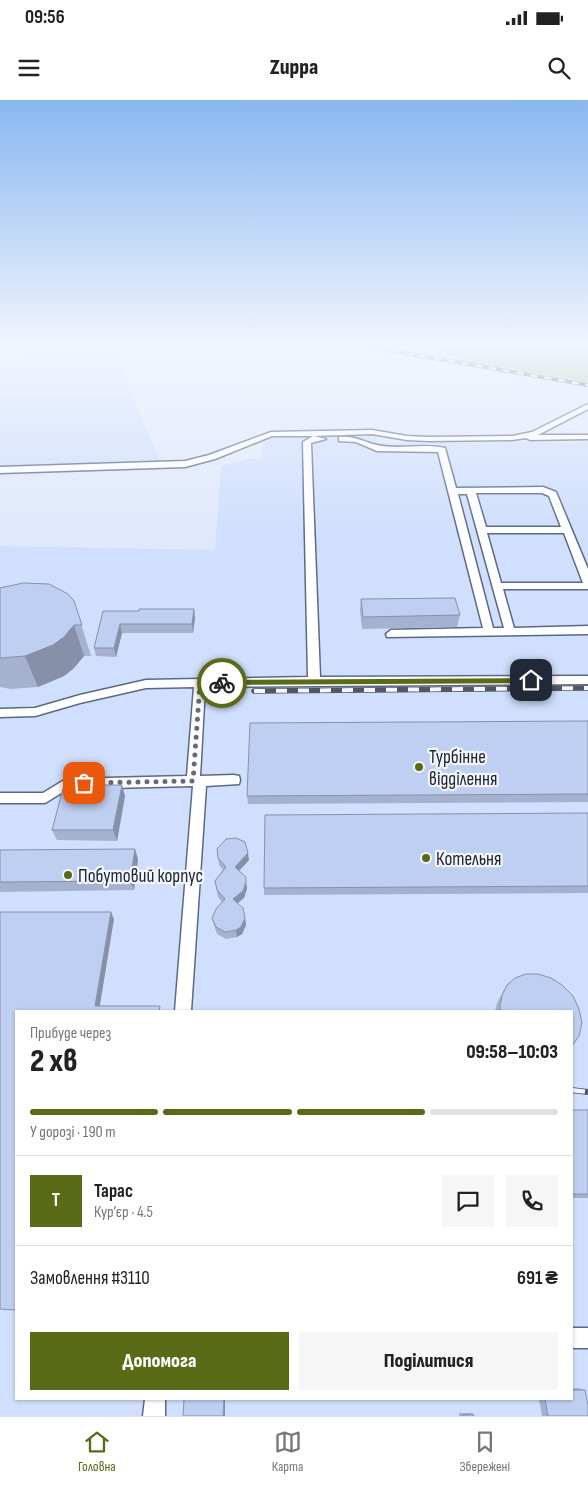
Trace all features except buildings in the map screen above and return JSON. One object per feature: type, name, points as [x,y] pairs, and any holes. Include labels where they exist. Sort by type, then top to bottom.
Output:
[{"type":"lane","points":[[512,438],[534,434],[585,407]]},
{"type":"lane","points":[[0,470],[185,464],[212,457],[271,434],[372,432],[428,439],[588,438]]},
{"type":"lane","points":[[314,681],[307,442],[313,438],[351,439],[377,448],[438,448],[443,452],[489,632]]},
{"type":"lane","points":[[452,491],[543,490],[553,494],[588,584],[498,586]]},
{"type":"lane","points":[[471,491],[510,632]]},
{"type":"lane","points":[[482,530],[567,530]]},
{"type":"lane","points":[[391,634],[588,630]]},
{"type":"lane","points":[[0,713],[35,712],[80,699],[146,684],[588,680]]},
{"type":"lane","points":[[183,1010],[200,683]]},
{"type":"lane","points":[[0,798],[45,798],[66,784],[234,780]]},
{"type":"lane","points":[[573,1338],[588,1338]]},
{"type":"lane","points":[[154,1416],[155,1400]]},
{"type":"shaded area","points":[[0,407],[137,407],[160,462],[0,466]]},
{"type":"shaded area","points":[[376,436],[378,443],[588,442],[588,1416],[0,1416],[0,546],[215,550],[221,466],[249,459],[262,459],[263,437]]},
{"type":"railway","points":[[254,691],[588,688]]},
{"type":"railway","points":[[573,1090],[588,1092]]},
{"type":"way so far","points":[[84,783],[193,781],[200,683],[222,683]]},
{"type":"place","name":"Турбінне відділення","points":[[419,767]]},
{"type":"place","name":"Котельня","points":[[426,858]]},
{"type":"place","name":"Побутовий корпус","points":[[68,875]]},
{"type":"route","points":[[222,683],[531,680]]}]
